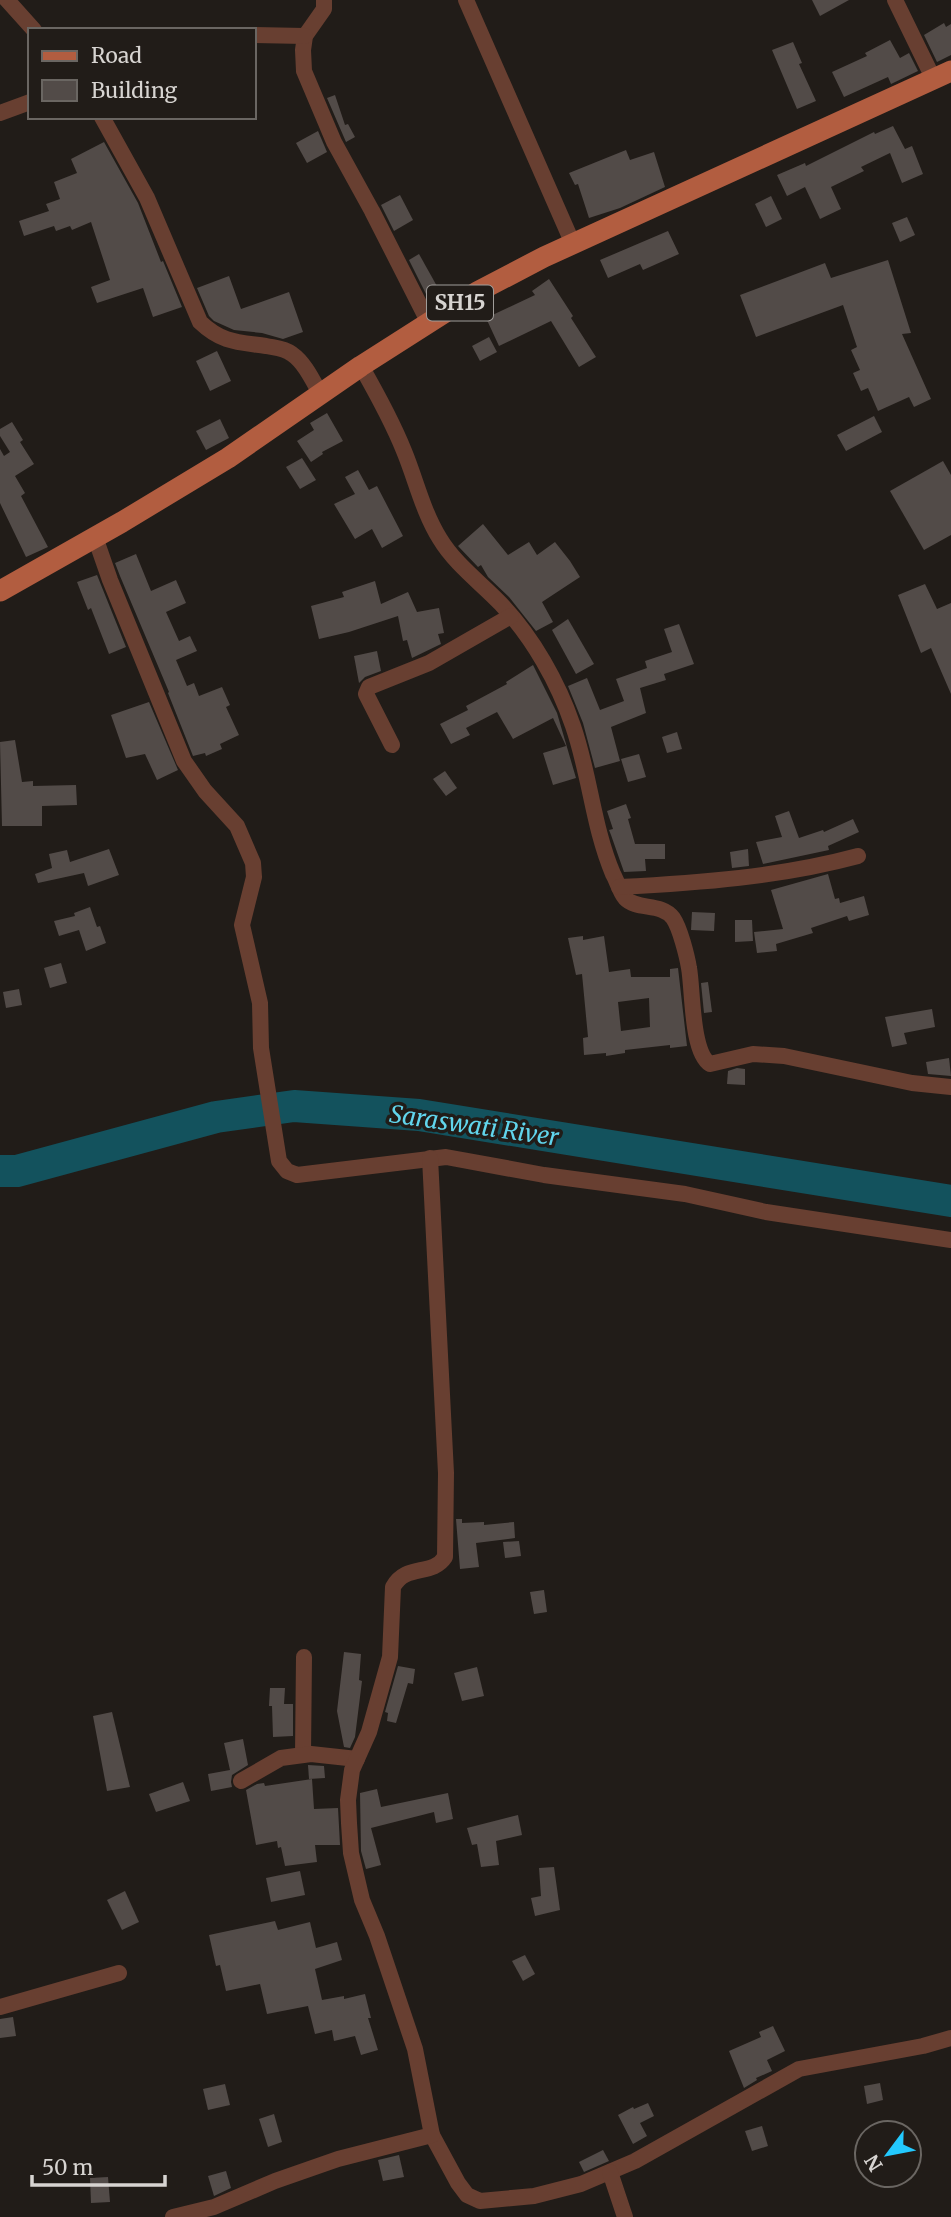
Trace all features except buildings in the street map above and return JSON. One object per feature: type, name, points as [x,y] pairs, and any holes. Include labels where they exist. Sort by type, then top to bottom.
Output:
[{"type":"main road","name":"SH15","points":[[0,591],[228,458],[361,366],[498,281],[943,75]]},
{"type":"street","points":[[8,0],[32,28]]},
{"type":"street","points":[[324,0],[324,9],[305,36],[304,71],[334,142],[429,323]]},
{"type":"street","points":[[466,0],[573,244]]},
{"type":"street","points":[[895,0],[943,75]]},
{"type":"street","points":[[256,35],[305,36]]},
{"type":"street","points":[[0,113],[28,103]]},
{"type":"street","points":[[103,119],[147,198],[200,322],[213,334],[230,342],[283,349],[294,355],[321,395]]},
{"type":"street","points":[[361,366],[403,450],[428,517],[441,541],[530,640],[550,674],[573,726],[605,854],[625,898],[633,903],[660,909],[671,915],[676,923],[689,968],[691,999],[703,1056],[710,1064],[753,1054],[784,1056],[912,1083],[951,1087]]},
{"type":"street","points":[[96,537],[115,592],[184,761],[205,791],[237,826],[253,863],[254,877],[242,925],[260,1003],[261,1048],[279,1161],[287,1171],[297,1175],[446,1157],[544,1175],[685,1194],[766,1212],[951,1240]]},
{"type":"street","points":[[392,745],[366,694],[367,690],[429,663],[510,616]]},
{"type":"street","points":[[619,887],[687,884],[776,874],[858,856]]},
{"type":"street","points":[[430,1158],[446,1473],[445,1557],[442,1563],[433,1567],[405,1573],[397,1579],[393,1587],[390,1657],[369,1732],[352,1770],[348,1800],[351,1853],[362,1900],[415,2049],[432,2135],[458,2183],[467,2195],[480,2201],[534,2196],[581,2184],[672,2141],[799,2069],[923,2046],[951,2038]]},
{"type":"street","points":[[303,1754],[304,1657]]},
{"type":"street","points":[[241,1781],[281,1758],[303,1754],[357,1759]]},
{"type":"street","points":[[0,2007],[119,1973]]},
{"type":"street","points":[[173,2217],[214,2207],[275,2181],[338,2159],[432,2135]]},
{"type":"street","points":[[610,2172],[625,2217]]},
{"type":"waterway","name":"Saraswati River","points":[[0,1171],[17,1171],[216,1117],[294,1106],[419,1115],[951,1201]]}]
